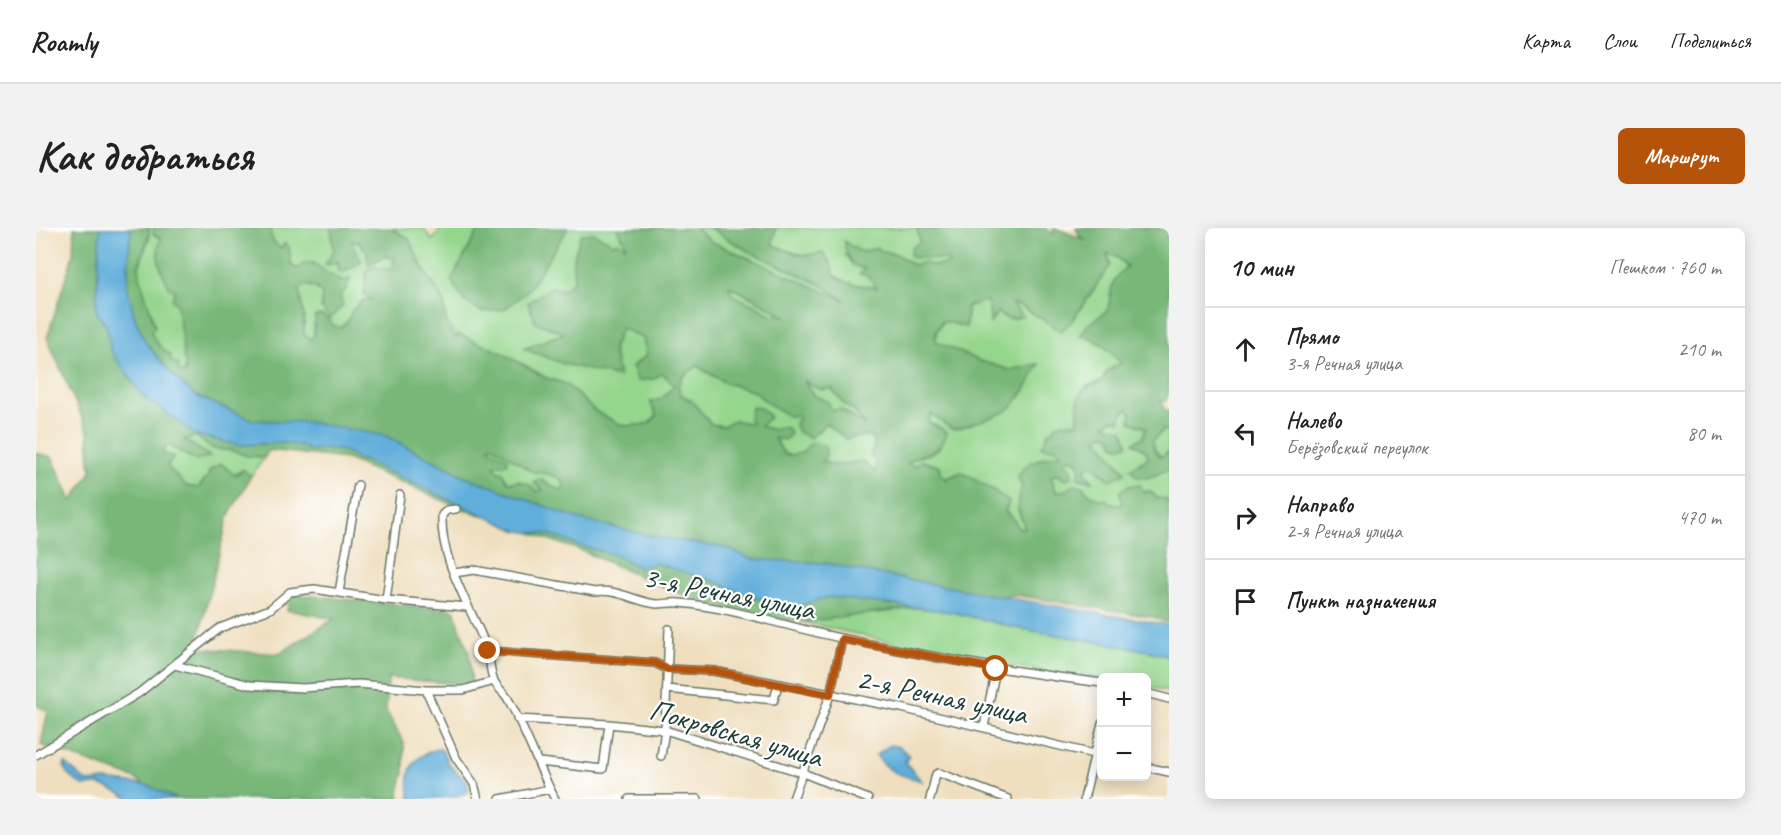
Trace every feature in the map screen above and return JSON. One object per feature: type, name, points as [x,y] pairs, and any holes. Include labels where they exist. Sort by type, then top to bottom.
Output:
[{"type":"street","points":[[339,592],[358,485]]},
{"type":"street","points":[[386,600],[400,495]]},
{"type":"street","points":[[456,509],[447,510],[442,515],[444,539],[454,573],[488,651],[494,681],[507,697],[555,799]]},
{"type":"street","name":"3-я Речная улица","points":[[454,573],[474,570],[595,592],[605,590],[641,602],[680,603],[761,618],[842,639],[996,669],[1097,682]]},
{"type":"street","points":[[36,755],[139,693],[220,628],[270,609],[290,592],[314,589],[386,600],[467,607]]},
{"type":"street","points":[[662,756],[669,629]]},
{"type":"street","points":[[793,799],[830,695],[842,639]]},
{"type":"street","name":"2-я Речная улица","points":[[488,651],[655,663],[667,669],[714,671],[901,708],[1097,755]]},
{"type":"street","points":[[175,665],[249,685],[303,688],[358,684],[426,690],[463,690],[494,681]]},
{"type":"street","points":[[984,727],[996,669]]},
{"type":"street","points":[[667,689],[774,700],[778,684]]},
{"type":"street","points":[[426,690],[456,758],[474,784],[478,799]]},
{"type":"street","points":[[1151,694],[1169,699]]},
{"type":"street","name":"Покровская улица","points":[[517,719],[609,724],[665,730],[803,773],[868,799]]},
{"type":"street","points":[[539,762],[603,769],[609,724]]},
{"type":"street","points":[[1084,799],[1100,727]]},
{"type":"street","points":[[1151,768],[1169,772]]},
{"type":"street","points":[[930,799],[936,774],[939,773],[1008,799]]},
{"type":"street","points":[[501,799],[550,789]]},
{"type":"street","points":[[629,799],[698,799]]},
{"type":"green space","points":[[74,228],[149,228],[139,269],[155,328],[151,331],[157,343],[171,356],[171,362],[179,364],[178,370],[184,374],[186,371],[177,304],[172,300],[175,290],[170,288],[162,270],[158,258],[161,239],[153,234],[154,228],[270,228],[276,244],[281,248],[285,243],[289,247],[291,265],[298,269],[304,263],[314,263],[343,282],[351,278],[340,296],[343,305],[331,318],[323,310],[322,293],[315,287],[306,285],[299,290],[304,317],[304,334],[310,339],[314,336],[315,316],[321,315],[330,320],[332,325],[340,328],[348,321],[352,311],[364,300],[371,300],[364,293],[367,269],[375,267],[393,270],[394,258],[386,256],[368,264],[367,252],[359,242],[351,241],[361,261],[339,273],[338,262],[325,265],[334,250],[331,228],[391,228],[409,239],[423,269],[443,298],[446,320],[456,338],[458,334],[504,354],[546,378],[566,384],[595,411],[627,426],[648,424],[657,416],[650,402],[663,398],[674,385],[662,373],[654,379],[638,381],[632,366],[647,355],[643,338],[621,328],[613,349],[619,377],[564,364],[524,349],[564,333],[536,323],[528,303],[551,287],[564,290],[574,281],[573,261],[581,234],[594,233],[613,244],[617,242],[626,246],[618,228],[695,228],[712,242],[846,301],[820,284],[750,252],[710,228],[776,228],[772,244],[796,254],[809,255],[822,252],[830,262],[835,276],[849,283],[877,288],[868,276],[860,274],[865,269],[855,265],[849,259],[844,241],[859,251],[877,247],[882,252],[898,255],[909,263],[916,265],[924,262],[933,266],[949,264],[948,260],[910,257],[911,248],[920,242],[917,228],[1045,228],[1054,234],[1053,228],[1055,228],[1086,240],[1079,235],[1076,228],[1169,228],[1169,393],[1166,401],[1160,402],[1164,410],[1169,410],[1169,431],[1163,430],[1153,440],[1154,449],[1161,457],[1169,452],[1169,469],[1147,478],[1137,477],[1130,469],[1147,459],[1147,452],[1133,443],[1142,438],[1146,428],[1130,422],[1131,414],[1128,409],[1122,414],[1120,421],[1112,419],[1105,425],[1123,430],[1128,445],[1119,447],[1114,445],[1110,435],[1102,434],[1098,439],[1125,473],[1110,480],[1093,466],[1087,466],[1085,472],[1093,481],[1077,478],[1080,470],[1078,462],[1071,458],[1064,462],[1071,469],[1072,477],[1065,479],[1056,474],[1051,477],[1056,492],[1067,490],[1074,485],[1083,487],[1090,495],[1107,500],[1110,504],[1121,505],[1120,492],[1132,485],[1141,485],[1143,493],[1150,491],[1157,498],[1165,499],[1169,505],[1169,623],[1153,617],[1015,595],[803,622],[746,614],[675,592],[585,552],[463,509],[347,459],[269,450],[265,457],[248,456],[234,451],[211,448],[196,436],[184,440],[210,456],[196,461],[167,444],[163,453],[174,457],[167,466],[186,486],[198,488],[210,470],[222,464],[234,475],[243,470],[251,476],[228,517],[196,648],[279,654],[334,619],[287,610],[292,594],[454,610],[469,653],[472,685],[388,678],[386,711],[404,743],[404,772],[399,792],[400,799],[165,799],[134,778],[41,745],[48,711],[36,705],[36,453],[52,457],[72,501],[91,472],[88,431],[47,338],[73,255]],"holes":[[[1107,253],[1118,258],[1127,267],[1114,281],[1108,310],[1087,326],[1080,336],[1098,342],[1121,363],[1107,371],[1102,381],[1082,391],[1078,400],[1078,423],[1064,423],[1055,427],[1048,435],[1041,447],[1055,448],[1061,454],[1031,463],[1018,477],[1022,488],[1018,508],[1025,528],[1019,528],[1005,512],[1009,502],[992,489],[961,472],[946,479],[941,474],[940,466],[921,461],[914,466],[908,463],[914,458],[935,450],[944,440],[947,432],[928,422],[931,414],[952,429],[1004,412],[1021,395],[1039,364],[1010,370],[980,361],[936,342],[936,332],[942,321],[966,327],[967,306],[987,301],[990,323],[998,312],[1009,319],[1023,316],[1012,304],[1019,305],[1061,331],[1071,322],[1110,265]],[[729,286],[788,317],[767,313],[732,295]],[[697,366],[724,382],[755,392],[788,416],[799,415],[795,424],[798,432],[811,438],[826,423],[846,439],[870,435],[875,444],[871,456],[876,463],[875,472],[863,461],[835,465],[822,462],[826,456],[826,446],[812,442],[800,453],[784,454],[774,438],[785,440],[791,434],[787,428],[779,427],[774,430],[760,426],[770,417],[761,408],[751,407],[749,419],[752,424],[735,420],[723,426],[711,424],[692,401],[680,394],[678,386],[682,377]],[[804,380],[820,389],[831,388],[845,405],[855,411],[865,425],[840,409],[832,411],[828,402],[813,395]],[[492,445],[531,471],[562,479],[564,486],[562,491],[541,479],[534,483],[543,490],[537,492],[524,482],[508,482],[503,473],[494,466],[507,463],[508,459],[489,448]]]},
{"type":"green space","points":[[149,228],[154,228],[153,234],[162,239],[160,259],[162,270],[170,288],[175,290],[184,347],[184,375],[153,338],[151,331],[153,318],[140,281],[139,268],[149,238]]},
{"type":"green space","points":[[270,228],[331,228],[334,250],[326,265],[338,262],[339,272],[360,261],[350,241],[359,242],[368,252],[369,264],[386,256],[395,258],[393,270],[375,267],[367,269],[364,293],[372,300],[363,300],[340,329],[332,325],[314,325],[314,336],[310,339],[304,334],[304,317],[299,291],[306,285],[322,293],[321,309],[342,293],[350,279],[343,282],[314,263],[298,269],[291,265],[289,247],[277,246],[271,237]]},
{"type":"green space","points":[[391,228],[424,228],[432,241],[441,228],[480,228],[463,258],[555,247],[568,228],[618,228],[627,246],[613,244],[594,233],[573,261],[574,280],[564,290],[565,333],[524,349],[619,377],[613,349],[621,328],[643,338],[647,355],[674,385],[663,398],[657,415],[648,424],[627,426],[619,424],[595,411],[572,390],[555,380],[546,378],[525,365],[458,334],[456,339],[446,320],[443,298],[423,269],[409,239]]},
{"type":"green space","points":[[480,228],[568,228],[529,289],[505,309],[482,312],[464,301],[451,280]]},
{"type":"green space","points":[[695,228],[710,228],[750,252],[820,284],[852,304],[712,242]]},
{"type":"green space","points":[[776,228],[917,228],[920,242],[937,258],[948,260],[950,264],[916,265],[889,252],[860,252],[852,246],[845,254],[852,265],[865,270],[860,274],[868,275],[878,289],[849,283],[835,276],[830,262],[772,244]]},
{"type":"green space","points":[[1107,253],[1118,258],[1127,267],[1111,293],[1108,310],[1087,326],[1081,336],[1098,342],[1121,363],[1107,371],[1102,381],[1086,386],[1078,423],[1070,422],[1048,432],[1045,440],[1062,454],[1031,463],[1018,477],[1022,488],[1018,510],[1025,528],[1019,529],[1005,511],[995,490],[981,485],[974,478],[965,474],[947,479],[941,474],[940,466],[921,461],[914,466],[907,463],[935,452],[942,443],[947,432],[927,421],[931,413],[960,428],[996,415],[1020,398],[1038,364],[1010,370],[980,361],[936,342],[936,332],[943,321],[966,326],[967,306],[987,300],[991,322],[998,312],[1022,316],[1011,304],[1019,305],[1039,317],[1071,322],[1110,265]]},
{"type":"green space","points":[[729,286],[790,318],[767,313],[731,295]]},
{"type":"green space","points":[[697,366],[724,382],[755,392],[769,404],[800,415],[818,432],[825,423],[846,439],[870,435],[875,444],[871,456],[876,463],[875,473],[863,461],[835,465],[801,454],[792,456],[784,454],[774,437],[774,430],[735,420],[723,426],[711,424],[692,401],[680,394],[678,386],[682,377]]},
{"type":"green space","points":[[803,379],[831,388],[866,426],[846,412],[832,411],[828,402],[813,395]]},
{"type":"green space","points":[[1129,408],[1130,422],[1146,428],[1142,438],[1134,442],[1147,452],[1147,459],[1138,464],[1156,476],[1161,471],[1169,469],[1169,505],[1165,499],[1157,498],[1150,491],[1120,492],[1121,506],[1093,497],[1083,487],[1075,485],[1067,490],[1056,492],[1051,477],[1056,474],[1065,479],[1064,462],[1071,458],[1078,462],[1084,480],[1092,481],[1085,472],[1087,466],[1093,466],[1110,480],[1125,472],[1098,439],[1102,434],[1110,435],[1123,431],[1105,425]]},
{"type":"green space","points":[[1164,430],[1169,431],[1169,452],[1162,457],[1154,449],[1153,440]]},
{"type":"green space","points":[[196,436],[211,448],[234,451],[248,456],[265,457],[251,476],[243,470],[234,475],[221,464],[210,470],[198,488],[186,486],[166,466],[174,458],[163,453],[167,444],[196,461],[209,457],[183,439]]},
{"type":"green space","points":[[492,445],[531,471],[562,479],[564,486],[562,491],[541,480],[535,483],[543,490],[537,492],[521,481],[508,482],[494,466],[507,463],[489,448]]},
{"type":"green space","points":[[915,608],[952,612],[1017,628],[1150,651],[1169,657],[1169,692],[1151,687],[1151,673],[1097,673],[1097,678],[974,661],[803,622]]},
{"type":"water","points":[[100,228],[131,228],[127,285],[135,318],[146,343],[171,373],[194,395],[253,420],[308,422],[386,436],[464,476],[579,519],[655,537],[726,548],[751,559],[826,563],[1015,599],[1164,624],[1169,627],[1169,657],[1150,651],[1017,628],[952,612],[828,597],[795,607],[752,597],[719,583],[655,563],[639,568],[617,555],[580,546],[549,534],[518,531],[342,451],[322,449],[309,451],[305,447],[285,443],[238,445],[196,435],[142,395],[111,351],[107,327],[96,311]]},
{"type":"water","points":[[890,745],[900,747],[909,756],[905,762],[922,781],[896,773],[881,761],[876,755]]},
{"type":"water","points":[[438,749],[442,750],[449,765],[467,781],[469,791],[451,797],[410,799],[408,781],[412,767],[421,756]]},
{"type":"water","points":[[65,763],[87,782],[106,780],[147,785],[176,799],[131,799],[99,785],[83,786],[68,775]]},
{"type":"route","points":[[488,651],[655,663],[667,669],[714,671],[830,695],[842,639],[996,669]]}]
